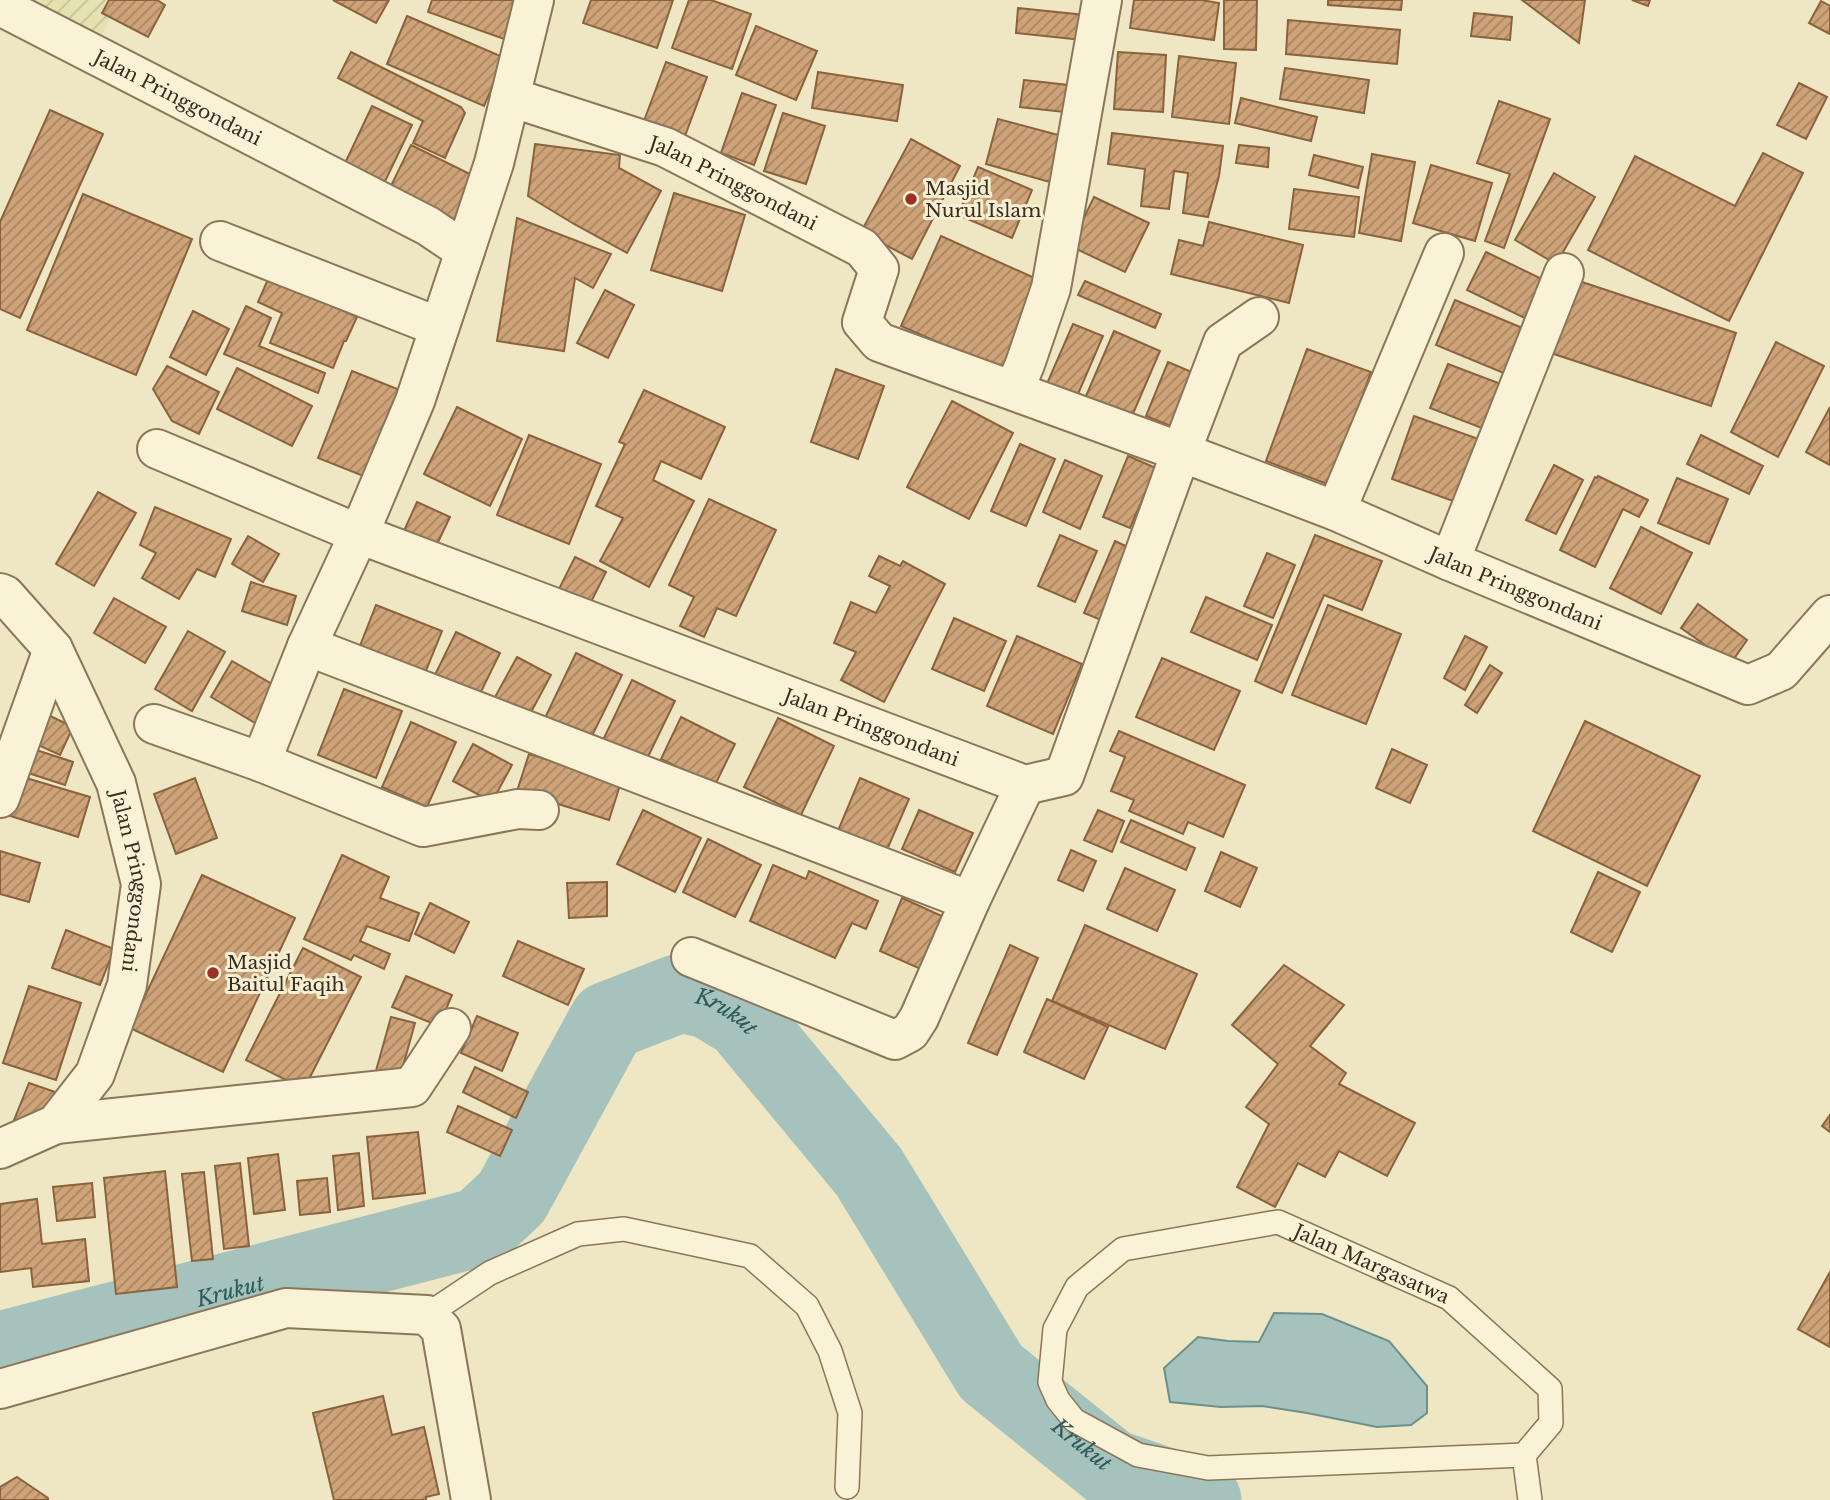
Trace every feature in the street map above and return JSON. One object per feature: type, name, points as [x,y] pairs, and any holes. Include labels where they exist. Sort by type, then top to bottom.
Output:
[{"type":"street","points":[[261,762],[307,646],[359,534],[415,401],[494,163],[534,0]]},
{"type":"street","points":[[1014,390],[1051,288],[1102,0]]},
{"type":"street","name":"Jalan Pringgondani","points":[[0,6],[428,226],[466,251]]},
{"type":"street","name":"Jalan Pringgondani","points":[[510,97],[665,148],[862,248],[879,269],[862,322],[879,342],[1336,511],[1748,685],[1781,670],[1830,615]]},
{"type":"street","points":[[220,241],[439,327]]},
{"type":"street","points":[[1336,511],[1444,253]]},
{"type":"street","points":[[1450,561],[1564,273]]},
{"type":"street","points":[[691,957],[895,1040],[910,1032],[919,1018],[1025,785],[1064,776],[1223,342],[1259,317]]},
{"type":"street","name":"Jalan Pringgondani","points":[[157,449],[359,534],[1025,785]]},
{"type":"street","name":"Jalan Pringgondani","points":[[0,593],[5,595],[53,649],[116,783],[141,884],[127,985],[95,1074],[56,1124],[0,1149]]},
{"type":"street","points":[[307,646],[970,901]]},
{"type":"street","points":[[0,798],[53,649]]},
{"type":"street","points":[[154,724],[261,762],[423,827],[518,809],[539,810]]},
{"type":"street","points":[[56,1124],[412,1087],[451,1028]]},
{"type":"street","points":[[0,1389],[286,1308],[427,1315],[441,1329],[471,1500]]},
{"type":"lane","name":"Jalan Margasatwa","points":[[1278,1223],[1449,1298],[1550,1389],[1551,1423],[1524,1455],[1208,1468],[1138,1455],[1074,1420],[1058,1400],[1050,1382],[1055,1329],[1077,1286],[1123,1249],[1278,1223]]},
{"type":"lane","points":[[427,1315],[490,1273],[578,1234],[624,1229],[750,1256],[807,1306],[830,1351],[850,1413],[847,1487]]},
{"type":"lane","points":[[1524,1455],[1530,1500]]},
{"type":"shaded area","points":[[2,0],[119,0],[94,52]]},
{"type":"water","points":[[1274,1313],[1322,1314],[1389,1341],[1427,1386],[1427,1413],[1411,1425],[1377,1427],[1262,1406],[1221,1407],[1170,1402],[1164,1368],[1198,1337],[1259,1342]]},
{"type":"building","points":[[109,0],[157,0],[165,5],[148,37],[102,13]]},
{"type":"building","points":[[333,0],[389,0],[376,23]]},
{"type":"building","points":[[432,0],[522,0],[507,40],[428,12]]},
{"type":"building","points":[[591,0],[673,0],[657,48],[583,23]]},
{"type":"building","points":[[689,0],[711,0],[751,14],[732,69],[672,48]]},
{"type":"building","points":[[1134,0],[1201,0],[1219,3],[1214,40],[1130,28]]},
{"type":"building","points":[[1224,0],[1257,0],[1256,50],[1224,49]]},
{"type":"building","points":[[1328,0],[1402,0],[1401,10],[1328,5]]},
{"type":"building","points":[[1522,0],[1585,0],[1579,43]]},
{"type":"building","points":[[1632,0],[1650,0],[1648,6]]},
{"type":"building","points":[[1821,1],[1830,6],[1830,34],[1809,23]]},
{"type":"building","points":[[1018,8],[1085,15],[1082,40],[1016,33]]},
{"type":"building","points":[[1474,13],[1512,17],[1510,40],[1471,36]]},
{"type":"building","points":[[407,16],[505,58],[484,106],[387,64]]},
{"type":"building","points":[[1288,20],[1400,30],[1397,64],[1286,54]]},
{"type":"building","points":[[756,26],[817,51],[796,100],[736,75]]},
{"type":"building","points":[[351,52],[461,107],[465,113],[445,158],[413,143],[423,121],[338,78]]},
{"type":"building","points":[[1118,52],[1166,55],[1163,112],[1114,109]]},
{"type":"building","points":[[1179,56],[1236,63],[1229,124],[1172,117]]},
{"type":"building","points":[[666,62],[707,77],[682,144],[641,129]]},
{"type":"building","points":[[1285,68],[1369,80],[1364,113],[1280,99]]},
{"type":"building","points":[[818,72],[903,85],[897,121],[812,108]]},
{"type":"building","points":[[1024,80],[1068,85],[1064,112],[1020,107]]},
{"type":"building","points":[[1799,83],[1827,97],[1806,139],[1777,125]]},
{"type":"building","points":[[742,93],[776,105],[754,165],[721,153]]},
{"type":"building","points":[[1241,98],[1317,117],[1311,141],[1235,123]]},
{"type":"building","points":[[1499,101],[1550,119],[1504,248],[1485,241],[1510,174],[1477,163]]},
{"type":"building","points":[[372,106],[412,125],[378,196],[338,178]]},
{"type":"building","points":[[50,110],[103,134],[20,318],[0,309],[0,222]]},
{"type":"building","points":[[783,113],[825,126],[806,184],[764,171]]},
{"type":"building","points":[[998,119],[1062,136],[1050,182],[986,164]]},
{"type":"building","points":[[1112,133],[1223,146],[1219,176],[1208,217],[1183,213],[1188,173],[1174,171],[1169,209],[1141,206],[1145,169],[1108,164]]},
{"type":"building","name":"Masjid Nurul Islam","points":[[911,139],[960,166],[912,259],[861,232]]},
{"type":"building","points":[[535,144],[620,155],[619,168],[661,191],[627,253],[528,196]]},
{"type":"building","points":[[411,145],[482,180],[457,231],[386,196]]},
{"type":"building","points":[[1239,145],[1269,148],[1268,167],[1236,163]]},
{"type":"building","points":[[1763,153],[1803,173],[1729,321],[1588,250],[1635,156],[1735,206]]},
{"type":"building","points":[[1372,154],[1415,162],[1401,241],[1359,233]]},
{"type":"building","points":[[1314,155],[1363,167],[1358,188],[1309,175]]},
{"type":"building","points":[[1431,165],[1492,183],[1475,241],[1413,223]]},
{"type":"building","points":[[978,167],[1032,190],[1012,238],[958,215]]},
{"type":"building","points":[[1554,173],[1595,197],[1556,264],[1515,240]]},
{"type":"building","points":[[1294,189],[1359,197],[1354,237],[1289,229]]},
{"type":"building","points":[[674,193],[745,215],[722,291],[651,270]]},
{"type":"building","points":[[83,194],[192,239],[136,375],[27,330]]},
{"type":"building","points":[[1094,197],[1149,223],[1125,272],[1070,246]]},
{"type":"building","points":[[517,218],[611,254],[593,288],[575,278],[564,351],[497,341]]},
{"type":"building","points":[[1209,222],[1303,245],[1289,303],[1171,274],[1179,240],[1203,246]]},
{"type":"building","points":[[941,236],[1050,285],[1010,374],[901,326]]},
{"type":"building","points":[[1486,252],[1546,281],[1527,319],[1467,290]]},
{"type":"building","points":[[269,277],[357,317],[333,368],[270,343],[282,313],[258,302]]},
{"type":"building","points":[[1576,280],[1736,333],[1711,406],[1551,353]]},
{"type":"building","points":[[1085,281],[1161,314],[1155,328],[1078,295]]},
{"type":"building","points":[[605,290],[634,305],[608,358],[577,343]]},
{"type":"building","points":[[1455,300],[1525,329],[1506,374],[1436,345]]},
{"type":"building","points":[[246,306],[271,318],[259,346],[325,373],[318,393],[224,354]]},
{"type":"building","points":[[193,311],[229,329],[206,375],[170,357]]},
{"type":"building","points":[[1073,324],[1103,336],[1072,408],[1042,395]]},
{"type":"building","points":[[1114,331],[1160,351],[1129,423],[1083,403]]},
{"type":"building","points":[[1776,342],[1824,366],[1778,457],[1731,432]]},
{"type":"building","points":[[1307,349],[1371,372],[1330,485],[1266,461]]},
{"type":"building","points":[[1168,362],[1194,373],[1171,426],[1146,416]]},
{"type":"building","points":[[1448,364],[1509,387],[1492,432],[1430,408]]},
{"type":"building","points":[[167,366],[219,392],[199,434],[172,421],[153,389]]},
{"type":"building","points":[[237,368],[312,406],[292,446],[217,409]]},
{"type":"building","points":[[836,369],[884,386],[858,459],[811,442]]},
{"type":"building","points":[[352,371],[410,394],[376,481],[318,458]]},
{"type":"building","points":[[644,390],[725,427],[701,479],[661,461],[653,480],[694,501],[649,587],[600,561],[623,518],[596,506],[625,444],[619,442]]},
{"type":"building","points":[[952,401],[1013,433],[969,519],[907,487]]},
{"type":"building","points":[[457,407],[522,439],[490,506],[424,474]]},
{"type":"building","points":[[1830,407],[1830,465],[1806,452]]},
{"type":"building","points":[[1414,416],[1487,442],[1464,505],[1392,479]]},
{"type":"building","points":[[529,435],[601,464],[569,544],[497,515]]},
{"type":"building","points":[[1701,435],[1763,466],[1749,494],[1687,464]]},
{"type":"building","points":[[1020,444],[1055,459],[1026,526],[991,511]]},
{"type":"building","points":[[1128,456],[1156,468],[1130,528],[1103,517]]},
{"type":"building","points":[[1065,460],[1102,476],[1080,529],[1043,512]]},
{"type":"building","points":[[1554,465],[1583,480],[1556,534],[1526,520]]},
{"type":"building","points":[[1598,476],[1648,500],[1639,517],[1623,509],[1595,567],[1560,550],[1595,477]]},
{"type":"building","points":[[1677,478],[1728,499],[1709,544],[1658,523]]},
{"type":"building","points":[[98,492],[136,513],[94,586],[56,564]]},
{"type":"building","points":[[709,499],[776,530],[736,616],[717,608],[704,637],[680,626],[694,597],[669,585]]},
{"type":"building","points":[[417,502],[450,517],[430,559],[398,544]]},
{"type":"building","points":[[155,507],[231,539],[215,577],[197,569],[179,599],[142,578],[156,553],[140,545]]},
{"type":"building","points":[[1641,527],[1692,553],[1661,614],[1610,588]]},
{"type":"building","points":[[1060,535],[1097,551],[1075,602],[1038,586]]},
{"type":"building","points":[[1315,535],[1382,561],[1362,610],[1324,595],[1282,693],[1255,681]]},
{"type":"building","points":[[248,536],[279,554],[263,582],[232,564]]},
{"type":"building","points":[[1115,541],[1132,549],[1101,620],[1084,613]]},
{"type":"building","points":[[1267,553],[1295,565],[1273,618],[1244,606]]},
{"type":"building","points":[[879,556],[900,566],[903,561],[945,584],[884,702],[841,680],[856,652],[834,643],[851,602],[876,613],[890,586],[869,576]]},
{"type":"building","points":[[575,557],[606,572],[587,610],[556,595]]},
{"type":"building","points":[[251,582],[296,596],[287,625],[242,611]]},
{"type":"building","points":[[1206,597],[1272,625],[1257,660],[1191,632]]},
{"type":"building","points":[[114,598],[166,627],[145,663],[94,633]]},
{"type":"building","points":[[1698,604],[1747,640],[1731,663],[1681,628]]},
{"type":"building","points":[[376,605],[442,631],[421,683],[356,656]]},
{"type":"building","points":[[1328,605],[1401,634],[1366,724],[1292,695]]},
{"type":"building","points":[[954,618],[1006,641],[984,691],[932,669]]},
{"type":"building","points":[[188,631],[225,652],[192,711],[155,689]]},
{"type":"building","points":[[456,632],[500,653],[476,702],[432,681]]},
{"type":"building","points":[[1017,636],[1082,664],[1053,734],[987,706]]},
{"type":"building","points":[[1465,636],[1487,647],[1465,690],[1444,678]]},
{"type":"building","points":[[576,653],[622,675],[589,742],[544,720]]},
{"type":"building","points":[[517,657],[551,675],[529,716],[495,697]]},
{"type":"building","points":[[1162,658],[1240,691],[1214,750],[1136,717]]},
{"type":"building","points":[[232,661],[281,689],[260,726],[211,697]]},
{"type":"building","points":[[1490,665],[1502,673],[1477,713],[1465,705]]},
{"type":"building","points":[[632,680],[675,701],[645,763],[602,742]]},
{"type":"building","points":[[344,689],[402,711],[376,778],[318,755]]},
{"type":"building","points":[[40,711],[73,727],[60,755],[27,740]]},
{"type":"building","points":[[681,717],[735,744],[715,785],[661,759]]},
{"type":"building","points":[[778,718],[834,746],[801,815],[744,787]]},
{"type":"building","points":[[1585,721],[1700,776],[1647,886],[1533,831]]},
{"type":"building","points":[[411,722],[456,742],[427,807],[382,787]]},
{"type":"building","points":[[1119,731],[1245,785],[1223,837],[1188,822],[1183,834],[1129,811],[1134,800],[1111,791],[1125,757],[1110,751]]},
{"type":"building","points":[[473,744],[512,765],[492,802],[453,781]]},
{"type":"building","points":[[27,747],[73,762],[65,785],[19,770]]},
{"type":"building","points":[[1392,749],[1427,765],[1410,803],[1376,788]]},
{"type":"building","points":[[529,754],[621,782],[609,820],[517,791]]},
{"type":"building","points":[[16,775],[90,797],[78,837],[4,814]]},
{"type":"building","points":[[195,778],[217,838],[176,854],[154,794]]},
{"type":"building","points":[[860,778],[909,799],[883,859],[835,838]]},
{"type":"building","points":[[643,810],[701,838],[675,892],[617,864]]},
{"type":"building","points":[[919,810],[973,833],[955,872],[902,849]]},
{"type":"building","points":[[1098,810],[1124,821],[1112,852],[1084,840]]},
{"type":"building","points":[[1131,820],[1195,848],[1186,870],[1121,842]]},
{"type":"building","points":[[708,839],[761,865],[735,917],[683,892]]},
{"type":"building","points":[[1071,850],[1096,861],[1083,891],[1058,880]]},
{"type":"building","points":[[0,851],[40,863],[29,902],[0,894]]},
{"type":"building","points":[[1221,852],[1257,868],[1240,907],[1205,891]]},
{"type":"building","points":[[342,855],[389,877],[380,898],[419,913],[409,941],[367,926],[360,941],[390,954],[384,969],[354,955],[351,960],[304,939]]},
{"type":"building","points":[[773,865],[806,879],[809,871],[878,901],[866,929],[852,923],[835,958],[750,921]]},
{"type":"building","points":[[1125,868],[1175,890],[1157,931],[1107,909]]},
{"type":"building","points":[[1598,872],[1640,892],[1612,952],[1571,932]]},
{"type":"building","name":"Masjid Baitul Faqih","points":[[202,875],[295,918],[223,1072],[130,1028]]},
{"type":"building","points":[[607,882],[607,916],[569,918],[567,883]]},
{"type":"building","points":[[902,898],[955,922],[932,974],[880,951]]},
{"type":"building","points":[[430,903],[469,922],[454,953],[415,934]]},
{"type":"building","points":[[1085,925],[1197,974],[1165,1049],[1052,1001]]},
{"type":"building","points":[[66,930],[114,949],[100,985],[52,968]]},
{"type":"building","points":[[518,941],[584,969],[568,1005],[503,976]]},
{"type":"building","points":[[1010,945],[1038,958],[997,1055],[968,1043]]},
{"type":"building","points":[[303,948],[361,977],[304,1089],[246,1060]]},
{"type":"building","points":[[1284,965],[1344,1005],[1310,1046],[1346,1073],[1339,1084],[1415,1123],[1387,1176],[1339,1151],[1325,1177],[1298,1163],[1275,1207],[1237,1187],[1269,1124],[1246,1107],[1278,1064],[1232,1025]]},
{"type":"building","points":[[406,976],[452,995],[439,1026],[392,1007]]},
{"type":"building","points":[[29,986],[81,1003],[56,1080],[3,1063]]},
{"type":"building","points":[[1047,999],[1108,1027],[1084,1079],[1024,1052]]},
{"type":"building","points":[[477,1016],[518,1033],[502,1071],[461,1053]]},
{"type":"building","points":[[391,1017],[415,1023],[398,1084],[374,1078]]},
{"type":"building","points":[[475,1067],[528,1092],[516,1118],[463,1092]]},
{"type":"building","points":[[29,1083],[64,1095],[6,1140]]},
{"type":"building","points":[[458,1106],[512,1130],[500,1156],[447,1132]]},
{"type":"building","points":[[1830,1115],[1830,1132],[1822,1126]]},
{"type":"building","points":[[418,1132],[425,1193],[373,1199],[367,1137]]},
{"type":"building","points":[[359,1153],[364,1206],[338,1210],[333,1156]]},
{"type":"building","points":[[278,1154],[285,1210],[254,1214],[248,1158]]},
{"type":"building","points":[[240,1163],[249,1246],[224,1249],[215,1166]]},
{"type":"building","points":[[165,1171],[177,1287],[116,1294],[104,1178]]},
{"type":"building","points":[[204,1172],[213,1259],[192,1261],[182,1174]]},
{"type":"building","points":[[327,1178],[330,1212],[300,1215],[297,1181]]},
{"type":"building","points":[[92,1183],[95,1217],[57,1221],[53,1187]]},
{"type":"building","points":[[37,1199],[42,1244],[85,1239],[89,1281],[33,1287],[31,1268],[0,1272],[0,1204]]},
{"type":"building","points":[[1830,1272],[1830,1347],[1798,1329]]},
{"type":"building","points":[[383,1396],[392,1435],[424,1427],[439,1494],[426,1497],[426,1500],[334,1500],[313,1413]]},
{"type":"building","points":[[17,1477],[48,1500],[0,1500],[0,1487]]},
{"type":"waterway","name":"Krukut","points":[[0,1351],[480,1227],[512,1197],[608,1021],[680,993],[709,999],[743,1020],[869,1172],[991,1372],[1110,1468],[1202,1500]]},
{"type":"place","name":"Masjid Nurul Islam","points":[[911,199]]},
{"type":"place","name":"Masjid Baitul Faqih","points":[[213,973]]}]
